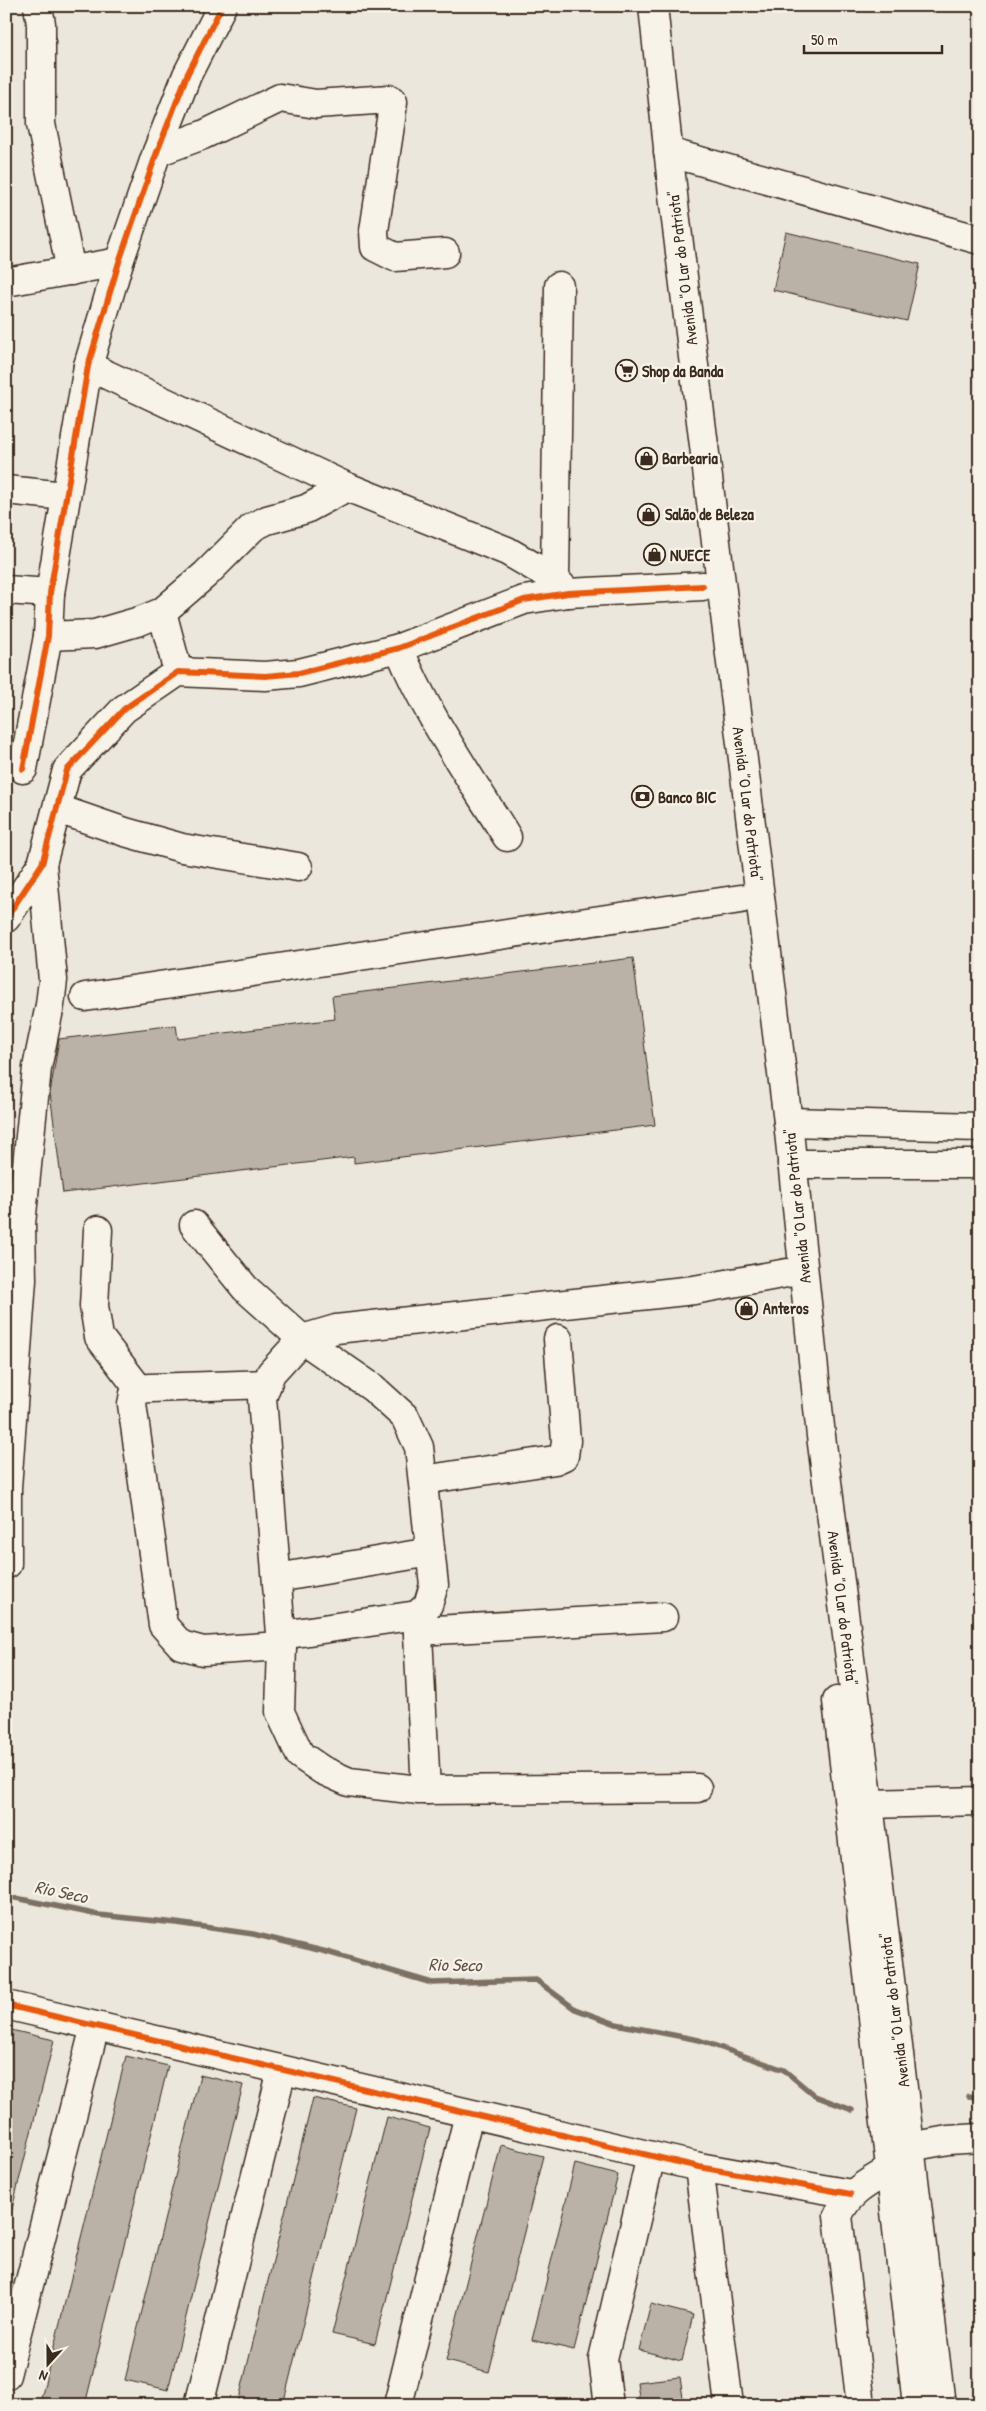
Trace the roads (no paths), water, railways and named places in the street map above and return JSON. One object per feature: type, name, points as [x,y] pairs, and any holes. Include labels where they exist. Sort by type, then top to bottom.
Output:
[{"type":"street","points":[[38,6],[41,24],[41,124],[71,271]]},
{"type":"street","points":[[67,770],[15,769],[48,636],[50,593],[88,366],[119,262],[156,152],[186,75],[222,6]]},
{"type":"street","name":"Avenida \"O Lar do Patriota\"","points":[[636,6],[655,207],[787,1273],[891,2083],[901,2136],[941,2405]]},
{"type":"street","name":"Avenida \"O Lar do Patriota\"","points":[[653,6],[668,152],[788,1122],[821,1436],[869,1804],[891,2083]]},
{"type":"street","points":[[156,152],[203,135],[280,98],[316,104],[390,99],[393,102],[374,231],[375,247],[395,257],[445,253]]},
{"type":"street","points":[[668,152],[980,240]]},
{"type":"street","points":[[6,282],[119,262]]},
{"type":"street","points":[[559,286],[562,586]]},
{"type":"street","points":[[88,366],[347,487],[507,550],[562,586]]},
{"type":"street","points":[[48,636],[95,634],[162,612],[206,574],[253,527],[267,520],[306,509],[347,487]]},
{"type":"street","points":[[6,490],[65,496]]},
{"type":"street","points":[[6,918],[42,864],[67,770],[124,709],[178,672],[265,676],[299,674],[399,648],[562,586],[703,586]]},
{"type":"street","points":[[6,590],[50,593]]},
{"type":"street","points":[[162,612],[178,672]]},
{"type":"street","points":[[399,648],[426,706],[508,837]]},
{"type":"street","points":[[58,809],[125,832],[182,848],[298,867]]},
{"type":"street","points":[[7,1564],[7,1488],[22,1280],[21,1224],[37,1068],[50,1005],[53,980],[42,864]]},
{"type":"street","points":[[86,997],[741,899]]},
{"type":"street","points":[[788,1122],[980,1127]]},
{"type":"street","points":[[792,1164],[980,1164]]},
{"type":"street","points":[[194,1225],[245,1288],[302,1339],[373,1388],[406,1418],[420,1447],[434,1585],[428,1605],[417,1623],[426,1790]]},
{"type":"street","points":[[98,1230],[94,1306],[99,1337],[139,1389]]},
{"type":"street","points":[[697,1788],[426,1790],[350,1782],[322,1770],[300,1755],[280,1712],[282,1640],[262,1398],[271,1373],[302,1339],[336,1329],[694,1290],[787,1273]]},
{"type":"street","points":[[423,1480],[555,1460],[564,1456],[566,1441],[558,1339]]},
{"type":"street","points":[[267,1384],[139,1389],[134,1394],[132,1404],[163,1625],[181,1645],[203,1651],[417,1623],[662,1617]]},
{"type":"street","points":[[276,1578],[430,1552]]},
{"type":"street","points":[[869,1804],[980,1801]]},
{"type":"street","points":[[6,2005],[699,2167],[851,2194]]},
{"type":"street","points":[[6,2375],[95,2026]]},
{"type":"street","points":[[199,2405],[282,2070]]},
{"type":"street","points":[[398,2405],[469,2114]]},
{"type":"street","points":[[901,2136],[948,2140],[980,2138]]},
{"type":"street","name":"Avenida \"O Lar do Patriota\"","points":[[901,2136],[889,2170],[917,2405]]},
{"type":"street","points":[[609,2405],[603,2359],[651,2156]]},
{"type":"street","points":[[699,2167],[729,2405]]},
{"type":"street","points":[[861,2405],[838,2216],[843,2204],[851,2194],[889,2170]]},
{"type":"waterway","name":"Rio Seco","points":[[6,1896],[99,1915],[253,1934],[327,1952],[432,1983],[536,1980],[575,2009],[616,2024],[699,2040],[784,2070],[815,2096],[852,2110]]},
{"type":"waterway","name":"Rio Seco","points":[[969,2096],[980,2098]]},
{"type":"place","name":"Shop da Banda","points":[[626,371]]},
{"type":"place","name":"Barbearia","points":[[646,458]]},
{"type":"place","name":"Salão de Beleza","points":[[649,514]]},
{"type":"place","name":"NUECE","points":[[654,555]]},
{"type":"place","name":"Banco BIC","points":[[642,797]]},
{"type":"place","name":"Anteros","points":[[747,1308]]}]
